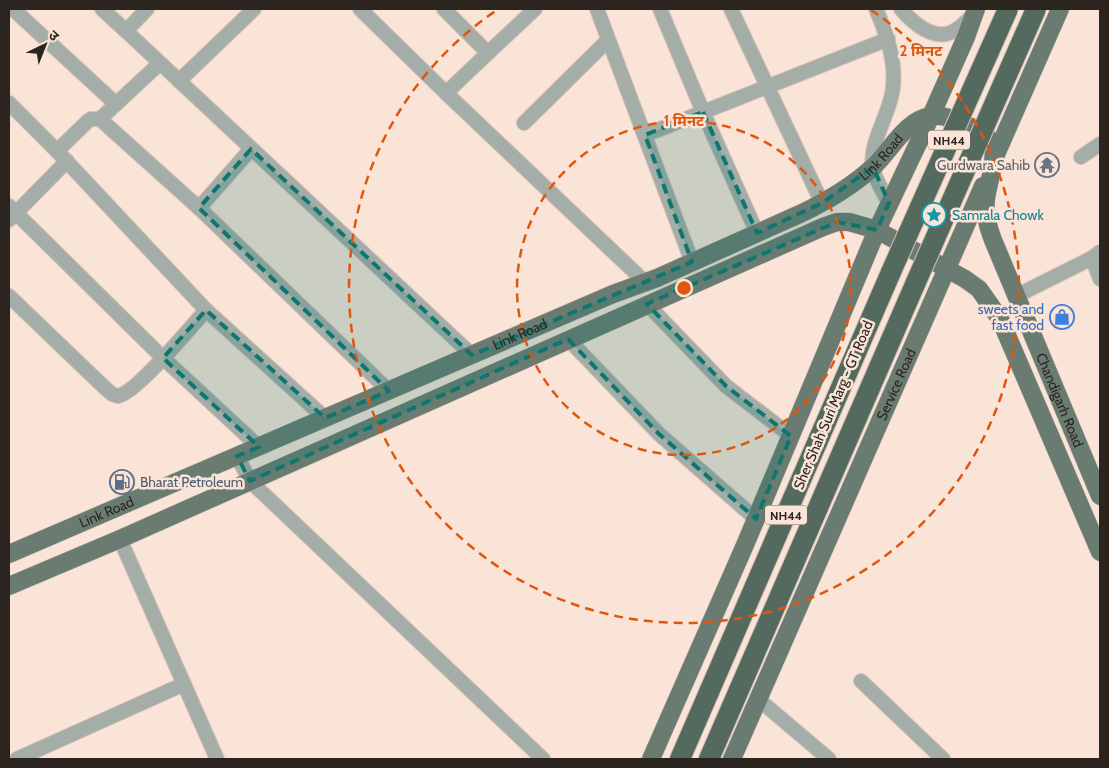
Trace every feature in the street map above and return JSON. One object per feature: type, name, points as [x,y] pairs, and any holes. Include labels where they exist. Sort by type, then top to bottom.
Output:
[{"type":"highway","name":"Sher Shah Suri Marg - GT Road","points":[[680,759],[891,272],[1008,9]]},
{"type":"highway","name":"Sher Shah Suri Marg - GT Road","points":[[709,759],[1036,9]]},
{"type":"main road","name":"Service Road","points":[[732,759],[1060,9]]},
{"type":"main road","points":[[651,759],[756,519],[877,230],[931,116],[975,12]]},
{"type":"main road","points":[[931,116],[950,119],[987,136],[993,145],[993,161]]},
{"type":"main road","name":"Link Road","points":[[9,554],[613,294],[692,262],[822,203],[855,182],[873,167],[910,127],[920,120],[931,116]]},
{"type":"main road","name":"Chandigarh Road","points":[[993,161],[985,202],[992,240],[1099,488]]},
{"type":"main road","name":"Link Road","points":[[9,586],[120,539],[647,304],[837,222],[849,222],[877,230],[947,269]]},
{"type":"main road","name":"Chandigarh Road","points":[[947,269],[965,279],[979,290],[1000,319],[1100,552]]},
{"type":"street","points":[[13,9],[116,104]]},
{"type":"street","points":[[102,9],[472,355]]},
{"type":"street","points":[[126,31],[147,9]]},
{"type":"street","points":[[179,81],[254,9]]},
{"type":"street","points":[[360,9],[645,282]]},
{"type":"street","points":[[444,9],[488,53]]},
{"type":"street","points":[[597,9],[692,262]]},
{"type":"street","points":[[660,9],[757,233]]},
{"type":"street","points":[[731,9],[822,203]]},
{"type":"street","points":[[876,9],[888,38],[893,67],[893,87],[888,109],[874,149],[873,167],[880,187],[890,203]]},
{"type":"street","points":[[901,9],[909,19],[923,29],[938,34],[951,33],[964,24],[975,12]]},
{"type":"street","points":[[446,93],[533,10]]},
{"type":"street","points":[[645,135],[888,38]]},
{"type":"street","points":[[524,123],[608,40]]},
{"type":"street","points":[[100,119],[160,64]]},
{"type":"street","points":[[9,103],[57,151],[206,310],[325,418]]},
{"type":"street","points":[[57,151],[88,121],[100,119],[199,208],[389,391]]},
{"type":"street","points":[[1082,157],[1100,144]]},
{"type":"street","points":[[199,208],[251,149]]},
{"type":"street","points":[[67,162],[11,213],[259,447]]},
{"type":"street","points":[[1016,296],[1096,255],[1100,279]]},
{"type":"street","points":[[9,296],[112,394],[118,396],[129,392],[163,358],[206,310]]},
{"type":"street","points":[[647,304],[726,386],[791,436]]},
{"type":"street","points":[[568,339],[659,434],[756,519]]},
{"type":"street","points":[[237,456],[250,481],[542,759]]},
{"type":"street","points":[[120,539],[217,759]]},
{"type":"street","points":[[862,681],[943,759]]},
{"type":"street","points":[[17,759],[184,684]]},
{"type":"street","points":[[758,699],[829,759]]},
{"type":"highlighted area","points":[[703,112],[757,233],[822,203],[873,167],[889,203],[877,230],[837,222],[647,304],[726,386],[791,436],[756,519],[659,434],[568,339],[250,481],[237,456],[259,447],[163,358],[206,310],[325,418],[389,391],[199,208],[251,149],[472,355],[692,262],[645,135]]},
{"type":"place","name":"Gurdwara Sahib","points":[[1047,165]]},
{"type":"place","name":"Samrala Chowk","points":[[934,215]]},
{"type":"place","name":"sweets and fast food","points":[[1062,317]]},
{"type":"place","name":"Bharat Petroleum","points":[[122,482]]}]
